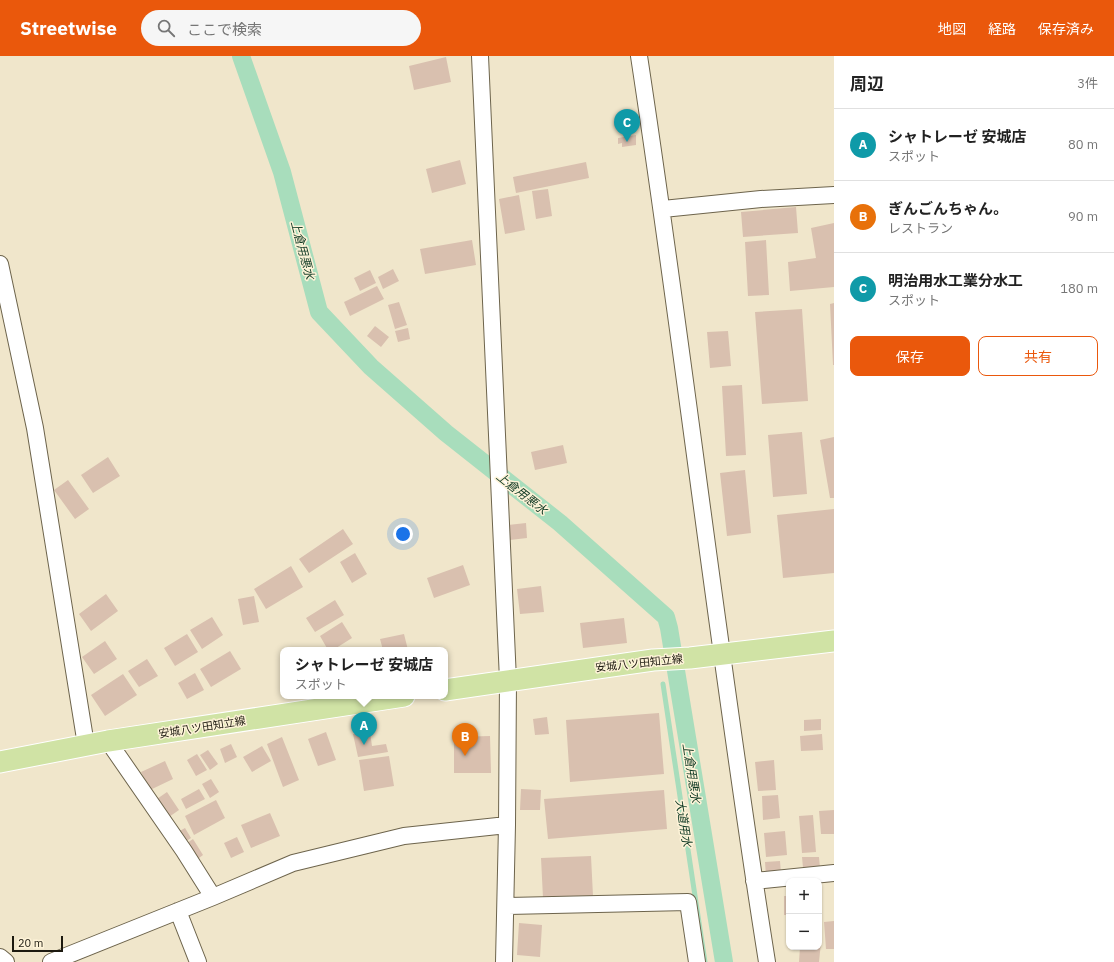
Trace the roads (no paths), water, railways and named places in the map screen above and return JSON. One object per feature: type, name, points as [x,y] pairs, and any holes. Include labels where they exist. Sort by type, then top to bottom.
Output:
[{"type":"main road","name":"安城八ツ田知立線","points":[[448,690],[653,660],[690,658],[834,641]]},
{"type":"main road","name":"安城八ツ田知立線","points":[[0,762],[108,741],[384,699]]},
{"type":"street","points":[[480,56],[508,680],[506,906],[504,962]]},
{"type":"street","points":[[640,56],[663,209],[722,654],[767,962]]},
{"type":"street","points":[[663,209],[761,199],[834,196]]},
{"type":"street","points":[[0,264],[35,428],[86,745]]},
{"type":"street","points":[[108,741],[184,851],[213,898]]},
{"type":"street","points":[[51,962],[213,898],[293,863],[404,836],[507,825]]},
{"type":"street","points":[[754,881],[834,873]]},
{"type":"street","points":[[506,906],[688,902],[697,962]]},
{"type":"street","points":[[178,911],[198,962]]},
{"type":"street","points":[[0,957],[6,962]]},
{"type":"waterway","name":"上倉用悪水","points":[[241,56],[282,172],[319,312],[371,367],[446,433],[560,523],[666,617],[724,962]]},
{"type":"waterway","name":"大道用水","points":[[663,684],[705,962]]},
{"type":"place","name":"明治用水工業分水工","points":[[627,142]]},
{"type":"place","name":"シャトレーゼ 安城店","points":[[364,745]]},
{"type":"place","name":"ぎんごんちゃん。","points":[[465,756]]}]
